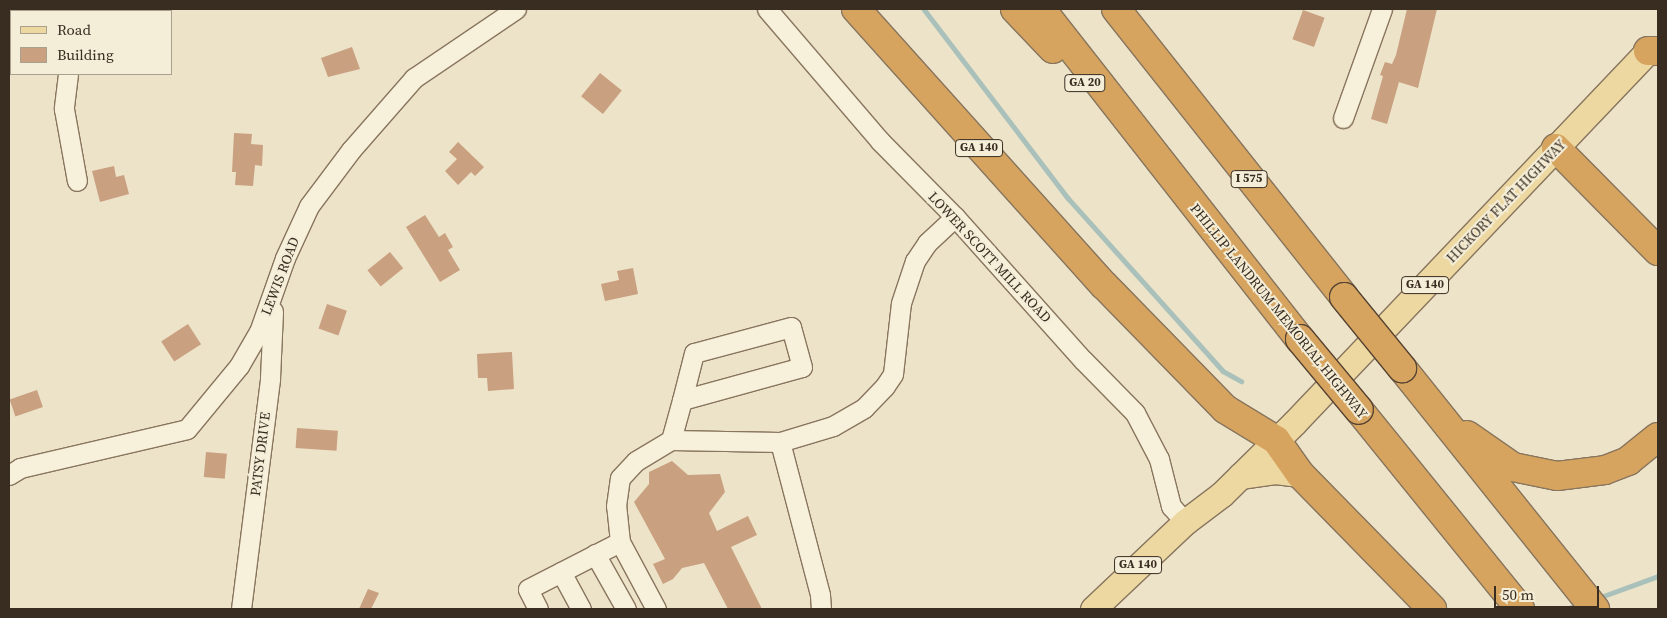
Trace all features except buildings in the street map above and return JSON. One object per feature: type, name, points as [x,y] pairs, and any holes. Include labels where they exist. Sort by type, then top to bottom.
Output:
[{"type":"highway","name":"GA 140","points":[[856,9],[1104,285],[1225,409],[1276,440]]},
{"type":"highway","name":"GA 20","points":[[1015,9],[1156,156]]},
{"type":"highway","name":"PHILLIP LANDRUM MEMORIAL HIGHWAY","points":[[1042,9],[1300,338],[1520,609]]},
{"type":"highway","name":"I 575","points":[[1116,9],[1344,297],[1595,609]]},
{"type":"highway","points":[[1556,148],[1658,251]]},
{"type":"highway","points":[[1436,411],[1513,467],[1542,475],[1574,476],[1605,470],[1628,461],[1658,437]]},
{"type":"highway","points":[[1276,440],[1300,474],[1426,604]]},
{"type":"main road","name":"HICKORY FLAT HIGHWAY","points":[[1093,609],[1185,522],[1240,476],[1276,440],[1655,47]]},
{"type":"main road","points":[[1240,476],[1275,471],[1300,474]]},
{"type":"street","name":"LEWIS ROAD","points":[[9,475],[20,468],[188,429],[239,366],[259,332],[273,298],[285,258],[309,206],[351,150],[414,78],[516,9]]},
{"type":"street","name":"LOWER SCOTT MILL ROAD","points":[[767,9],[880,141],[955,217],[1083,360],[1135,413],[1159,459],[1171,506],[1185,522]]},
{"type":"street","points":[[1343,118],[1382,9]]},
{"type":"street","points":[[68,75],[64,109],[77,181]]},
{"type":"street","points":[[656,609],[620,542],[616,506],[620,478],[636,461],[671,440],[780,442],[849,418],[864,408],[885,386],[897,355],[906,280],[927,243],[955,217]]},
{"type":"street","name":"PATSY DRIVE","points":[[241,609],[270,378],[273,298]]},
{"type":"street","points":[[671,440],[694,353],[791,327],[802,367],[682,400]]},
{"type":"street","points":[[780,442],[820,595],[821,609]]},
{"type":"street","points":[[538,609],[528,589],[620,542]]},
{"type":"street","points":[[596,554],[626,609]]},
{"type":"street","points":[[561,572],[581,609]]},
{"type":"waterway","points":[[924,9],[1068,198],[1223,371],[1241,381]]},
{"type":"waterway","points":[[1598,598],[1658,576]]},
{"type":"waterway","points":[[1566,609],[1579,605]]}]
